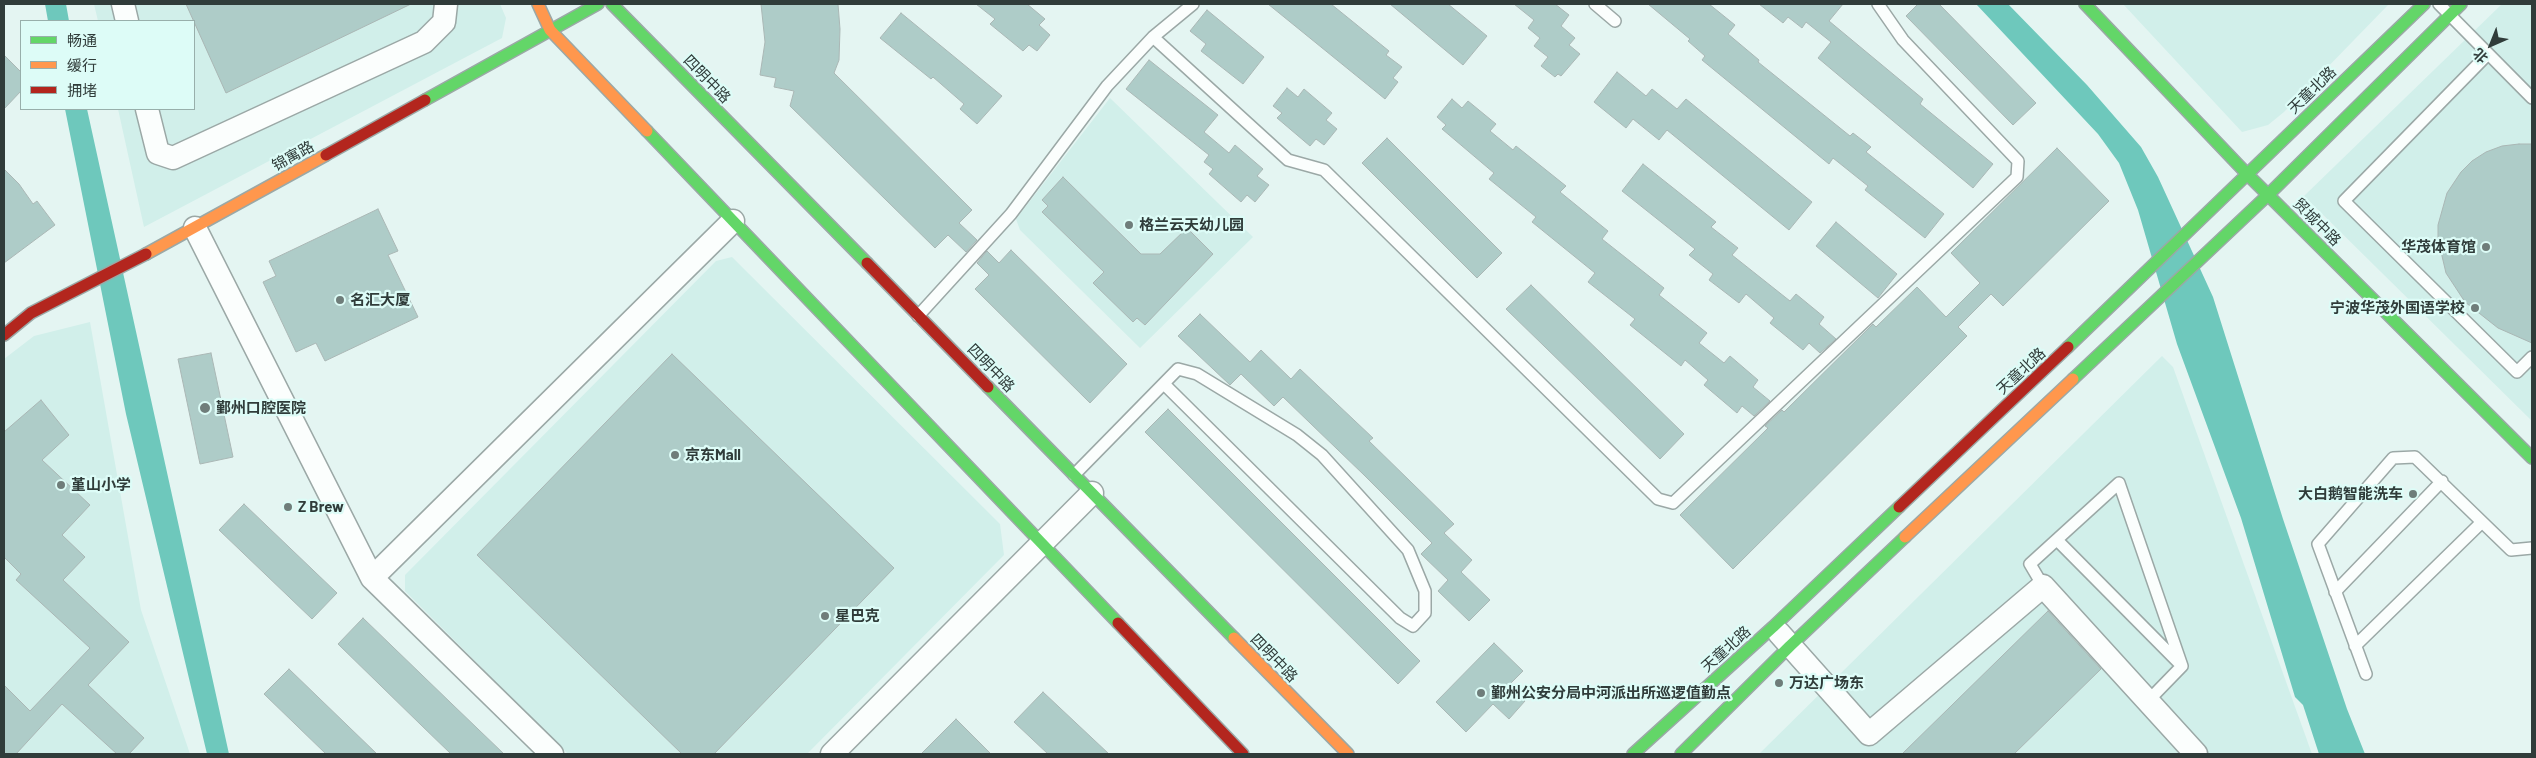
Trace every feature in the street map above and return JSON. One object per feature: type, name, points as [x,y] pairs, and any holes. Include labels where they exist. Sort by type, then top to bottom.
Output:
[{"type":"main road","points":[[538,4],[550,30],[1243,754]]},
{"type":"main road","name":"锦寓路","points":[[4,335],[31,313],[195,228],[598,4]]},
{"type":"main road","name":"四明中路","points":[[612,4],[1348,754]]},
{"type":"main road","name":"贸城中路","points":[[2085,4],[2247,174],[2532,458]]},
{"type":"main road","name":"天童北路","points":[[1633,754],[1773,627],[2105,312],[2424,4]]},
{"type":"main road","points":[[1681,754],[1790,646],[2268,195],[2461,4]]},
{"type":"street","points":[[123,4],[127,20]]},
{"type":"street","points":[[147,110],[158,153],[173,158],[424,42],[444,22],[446,4]]},
{"type":"street","points":[[372,578],[734,222]]},
{"type":"street","points":[[195,228],[372,578],[552,754]]},
{"type":"street","points":[[832,754],[1092,493]]},
{"type":"street","points":[[1773,627],[1869,734],[2043,586],[2196,754]]},
{"type":"lane","points":[[918,316],[1011,214],[1107,86],[1154,37],[1192,4]]},
{"type":"lane","points":[[1595,4],[1615,21]]},
{"type":"lane","points":[[1154,37],[1288,160],[1324,170],[1658,499],[1673,503],[2004,192],[2017,176],[2018,160],[1903,40],[1878,4]]},
{"type":"lane","points":[[2440,4],[2532,98]]},
{"type":"lane","points":[[2488,54],[2344,201],[2517,372],[2532,357]]},
{"type":"lane","points":[[1074,475],[1164,384],[1178,370],[1197,374],[1297,435],[1322,455],[1408,550],[1425,592],[1425,613],[1413,626],[1400,618],[1164,384]]},
{"type":"lane","points":[[2366,674],[2318,544],[2393,458],[2415,457],[2442,481],[2481,523],[2511,550],[2532,548]]},
{"type":"lane","points":[[2336,592],[2442,481]]},
{"type":"lane","points":[[2043,586],[2030,564],[2119,483],[2182,666]]},
{"type":"lane","points":[[2355,646],[2481,523]]},
{"type":"lane","points":[[2057,540],[2182,666]]},
{"type":"lane","points":[[2148,701],[2182,666]]},
{"type":"shaded area","points":[[45,4],[66,4],[69,20],[48,20]]},
{"type":"shaded area","points":[[94,4],[500,4],[506,18],[502,38],[144,227],[118,110],[195,110],[195,20],[98,20]]},
{"type":"shaded area","points":[[1976,4],[2008,4],[2087,85],[2141,147],[2158,177],[2213,297],[2283,519],[2347,709],[2365,754],[2319,754],[2303,705],[2295,697],[2241,518],[2177,344],[2138,210],[2119,163],[2098,134]]},
{"type":"shaded area","points":[[2123,4],[2389,4],[2284,112],[2268,125],[2242,132]]},
{"type":"shaded area","name":"宁波华茂外国语学校","points":[[2502,4],[2532,4],[2532,421],[2304,196]]},
{"type":"shaded area","name":"格兰云天幼儿园","points":[[1110,98],[1253,237],[1140,348],[1020,230],[1016,219]]},
{"type":"shaded area","points":[[65,110],[87,110],[229,754],[207,754],[126,414]]},
{"type":"shaded area","points":[[732,257],[1000,524],[1004,555],[807,754],[568,754],[405,591],[405,575],[716,261]]},
{"type":"shaded area","name":"堇山小学","points":[[90,322],[141,610],[190,754],[4,754],[4,359],[34,336]]},
{"type":"shaded area","points":[[2162,356],[2173,367],[2312,754],[1759,754]]},
{"type":"building","points":[[186,4],[411,4],[226,93],[195,24],[195,20],[193,20]]},
{"type":"building","points":[[761,4],[838,4],[840,29],[839,60],[834,73],[972,210],[959,223],[977,240],[966,252],[948,235],[935,248],[790,106],[794,91],[774,87],[776,78],[760,75],[765,42]]},
{"type":"building","points":[[976,4],[1027,4],[1045,19],[1039,25],[1050,35],[1037,51],[1029,45],[1023,51],[990,24],[995,19]]},
{"type":"building","points":[[1268,4],[1331,4],[1389,51],[1386,55],[1402,67],[1393,78],[1398,82],[1385,99]]},
{"type":"building","points":[[1390,4],[1448,4],[1487,36],[1463,65]]},
{"type":"building","points":[[1514,4],[1555,4],[1569,15],[1561,26],[1575,38],[1569,45],[1580,54],[1561,76],[1558,74],[1555,77],[1541,66],[1548,57],[1534,46],[1540,38],[1528,28],[1534,20]]},
{"type":"building","points":[[1648,4],[1709,4],[1735,25],[1728,34],[1759,60],[1758,62],[1850,136],[1853,133],[1871,147],[1866,152],[1944,214],[1925,238],[1865,190],[1868,186],[1833,158],[1829,164],[1702,60],[1705,56],[1688,41],[1690,39]]},
{"type":"building","points":[[1759,4],[1843,4],[1829,21],[1923,99],[1920,104],[1993,164],[1973,188],[1818,58],[1831,42],[1806,22],[1802,28],[1788,17],[1783,23]]},
{"type":"building","points":[[1918,4],[1939,4],[2036,103],[2013,125],[1906,16]]},
{"type":"building","points":[[1207,10],[1264,57],[1243,84],[1201,51],[1206,44],[1190,31]]},
{"type":"building","points":[[901,13],[1002,96],[977,124],[960,109],[964,104],[933,77],[931,79],[880,38]]},
{"type":"building","points":[[4,55],[20,71],[20,92],[4,109]]},
{"type":"building","points":[[1149,60],[1218,115],[1204,132],[1229,153],[1235,145],[1263,169],[1257,176],[1269,185],[1255,202],[1247,195],[1241,202],[1209,174],[1213,169],[1204,162],[1209,155],[1126,89]]},
{"type":"building","points":[[1617,72],[1646,96],[1652,89],[1677,109],[1686,99],[1812,202],[1789,230],[1667,130],[1659,140],[1633,119],[1626,128],[1594,102]]},
{"type":"building","points":[[1287,88],[1298,97],[1304,89],[1332,113],[1326,120],[1337,129],[1324,145],[1316,139],[1310,146],[1277,118],[1282,113],[1273,106]]},
{"type":"building","points":[[1452,99],[1462,108],[1468,101],[1496,124],[1490,131],[1513,150],[1516,146],[1566,186],[1560,192],[1608,231],[1602,239],[1664,288],[1659,295],[1707,333],[1699,343],[1724,363],[1730,356],[1758,380],[1753,387],[1770,401],[1754,416],[1742,406],[1737,413],[1704,385],[1708,380],[1685,360],[1681,366],[1630,325],[1635,319],[1588,282],[1595,273],[1532,222],[1536,217],[1489,179],[1494,173],[1442,129],[1446,125],[1437,117]]},
{"type":"building","points":[[1387,138],[1502,253],[1477,278],[1362,163]]},
{"type":"building","name":"华茂体育馆","points":[[2532,144],[2532,343],[2498,328],[2465,302],[2446,273],[2438,239],[2438,225],[2447,193],[2461,172],[2472,161],[2486,152],[2502,146]]},
{"type":"building","points":[[2057,148],[2109,201],[2003,306],[1991,294],[1958,327],[1967,336],[1733,569],[1680,515],[1768,428],[1765,426],[1782,410],[1784,412],[1873,324],[1876,327],[1917,287],[1946,317],[1980,283],[1951,253]]},
{"type":"building","points":[[1643,164],[1716,222],[1711,227],[1738,248],[1732,255],[1790,301],[1796,294],[1824,317],[1819,324],[1836,339],[1820,353],[1809,343],[1803,350],[1770,323],[1774,318],[1746,294],[1739,303],[1709,280],[1713,274],[1689,255],[1695,249],[1622,191]]},
{"type":"building","points":[[4,169],[19,184],[33,204],[37,201],[55,225],[4,263]]},
{"type":"building","points":[[1063,177],[1141,254],[1160,254],[1187,228],[1213,254],[1145,325],[1137,318],[1133,322],[1093,283],[1104,272],[1042,212],[1048,206],[1042,200]]},
{"type":"building","name":"名汇大厦","points":[[378,209],[398,251],[388,255],[418,317],[325,361],[316,343],[296,352],[263,282],[276,276],[269,261]]},
{"type":"building","points":[[1836,222],[1897,274],[1878,298],[1816,246]]},
{"type":"building","points":[[1011,250],[1127,364],[1090,403],[975,289],[989,275],[977,263],[987,251],[999,263]]},
{"type":"building","points":[[1531,285],[1684,434],[1660,459],[1506,309]]},
{"type":"building","points":[[1200,314],[1250,362],[1261,350],[1291,379],[1300,369],[1373,438],[1369,441],[1454,524],[1444,533],[1472,560],[1461,572],[1490,600],[1469,621],[1438,591],[1448,580],[1421,554],[1432,543],[1364,475],[1283,397],[1274,406],[1241,374],[1230,385],[1178,336]]},
{"type":"building","name":"鄞州口腔医院","points":[[211,353],[233,457],[200,464],[178,359]]},
{"type":"building","name":"京东Mall","points":[[672,354],[894,568],[714,754],[682,754],[477,555]]},
{"type":"building","points":[[41,400],[69,435],[42,460],[90,505],[62,535],[85,557],[63,580],[129,642],[88,685],[144,738],[129,754],[117,754],[62,704],[16,754],[4,754],[4,685],[30,711],[90,648],[16,580],[21,574],[4,557],[4,432]]},
{"type":"building","points":[[1168,409],[1420,661],[1398,684],[1145,432]]},
{"type":"building","points":[[244,504],[337,593],[312,619],[219,530]]},
{"type":"building","points":[[2048,611],[2101,669],[2014,754],[1902,754]]},
{"type":"building","points":[[363,618],[504,754],[451,754],[338,644]]},
{"type":"building","name":"鄞州公安分局中河派出所巡逻值勤点","points":[[1494,643],[1523,671],[1509,685],[1525,701],[1509,719],[1493,704],[1466,732],[1436,702]]},
{"type":"building","points":[[289,669],[377,754],[326,754],[264,694]]},
{"type":"building","points":[[1043,692],[1109,754],[1048,754],[1014,722]]},
{"type":"building","points":[[956,719],[991,754],[921,754]]},
{"type":"traffic: fast","points":[[425,100],[598,4]]},
{"type":"traffic: fast","points":[[612,4],[867,263]]},
{"type":"traffic: fast","points":[[2085,4],[2247,174],[2532,458]]},
{"type":"traffic: fast","points":[[2068,347],[2424,4]]},
{"type":"traffic: fast","points":[[2073,379],[2268,195],[2461,4]]},
{"type":"traffic: fast","points":[[647,131],[1118,623]]},
{"type":"traffic: fast","points":[[988,387],[1234,638]]},
{"type":"traffic: fast","points":[[1633,754],[1773,627],[1899,507]]},
{"type":"traffic: fast","points":[[1681,754],[1790,646],[1905,537]]},
{"type":"traffic: slow","points":[[538,4],[550,30],[647,131]]},
{"type":"traffic: slow","points":[[146,254],[326,155]]},
{"type":"traffic: slow","points":[[1905,537],[2073,379]]},
{"type":"traffic: slow","points":[[1234,638],[1348,754]]},
{"type":"traffic: jam","points":[[326,155],[425,100]]},
{"type":"traffic: jam","points":[[4,335],[31,313],[146,254]]},
{"type":"traffic: jam","points":[[867,263],[988,387]]},
{"type":"traffic: jam","points":[[1899,507],[2068,347]]},
{"type":"traffic: jam","points":[[1118,623],[1243,754]]},
{"type":"place","name":"格兰云天幼儿园","points":[[1129,225]]},
{"type":"place","name":"华茂体育馆","points":[[2486,247]]},
{"type":"place","name":"名汇大厦","points":[[340,300]]},
{"type":"place","name":"宁波华茂外国语学校","points":[[2475,308]]},
{"type":"place","name":"鄞州口腔医院","points":[[205,408]]},
{"type":"place","name":"京东Mall","points":[[675,455]]},
{"type":"place","name":"堇山小学","points":[[61,485]]},
{"type":"place","name":"大白鹅智能洗车","points":[[2413,494]]},
{"type":"place","name":"Z Brew","points":[[288,507]]},
{"type":"place","name":"星巴克","points":[[825,616]]},
{"type":"place","name":"万达广场东","points":[[1779,683]]},
{"type":"place","name":"鄞州公安分局中河派出所巡逻值勤点","points":[[1481,693]]}]
